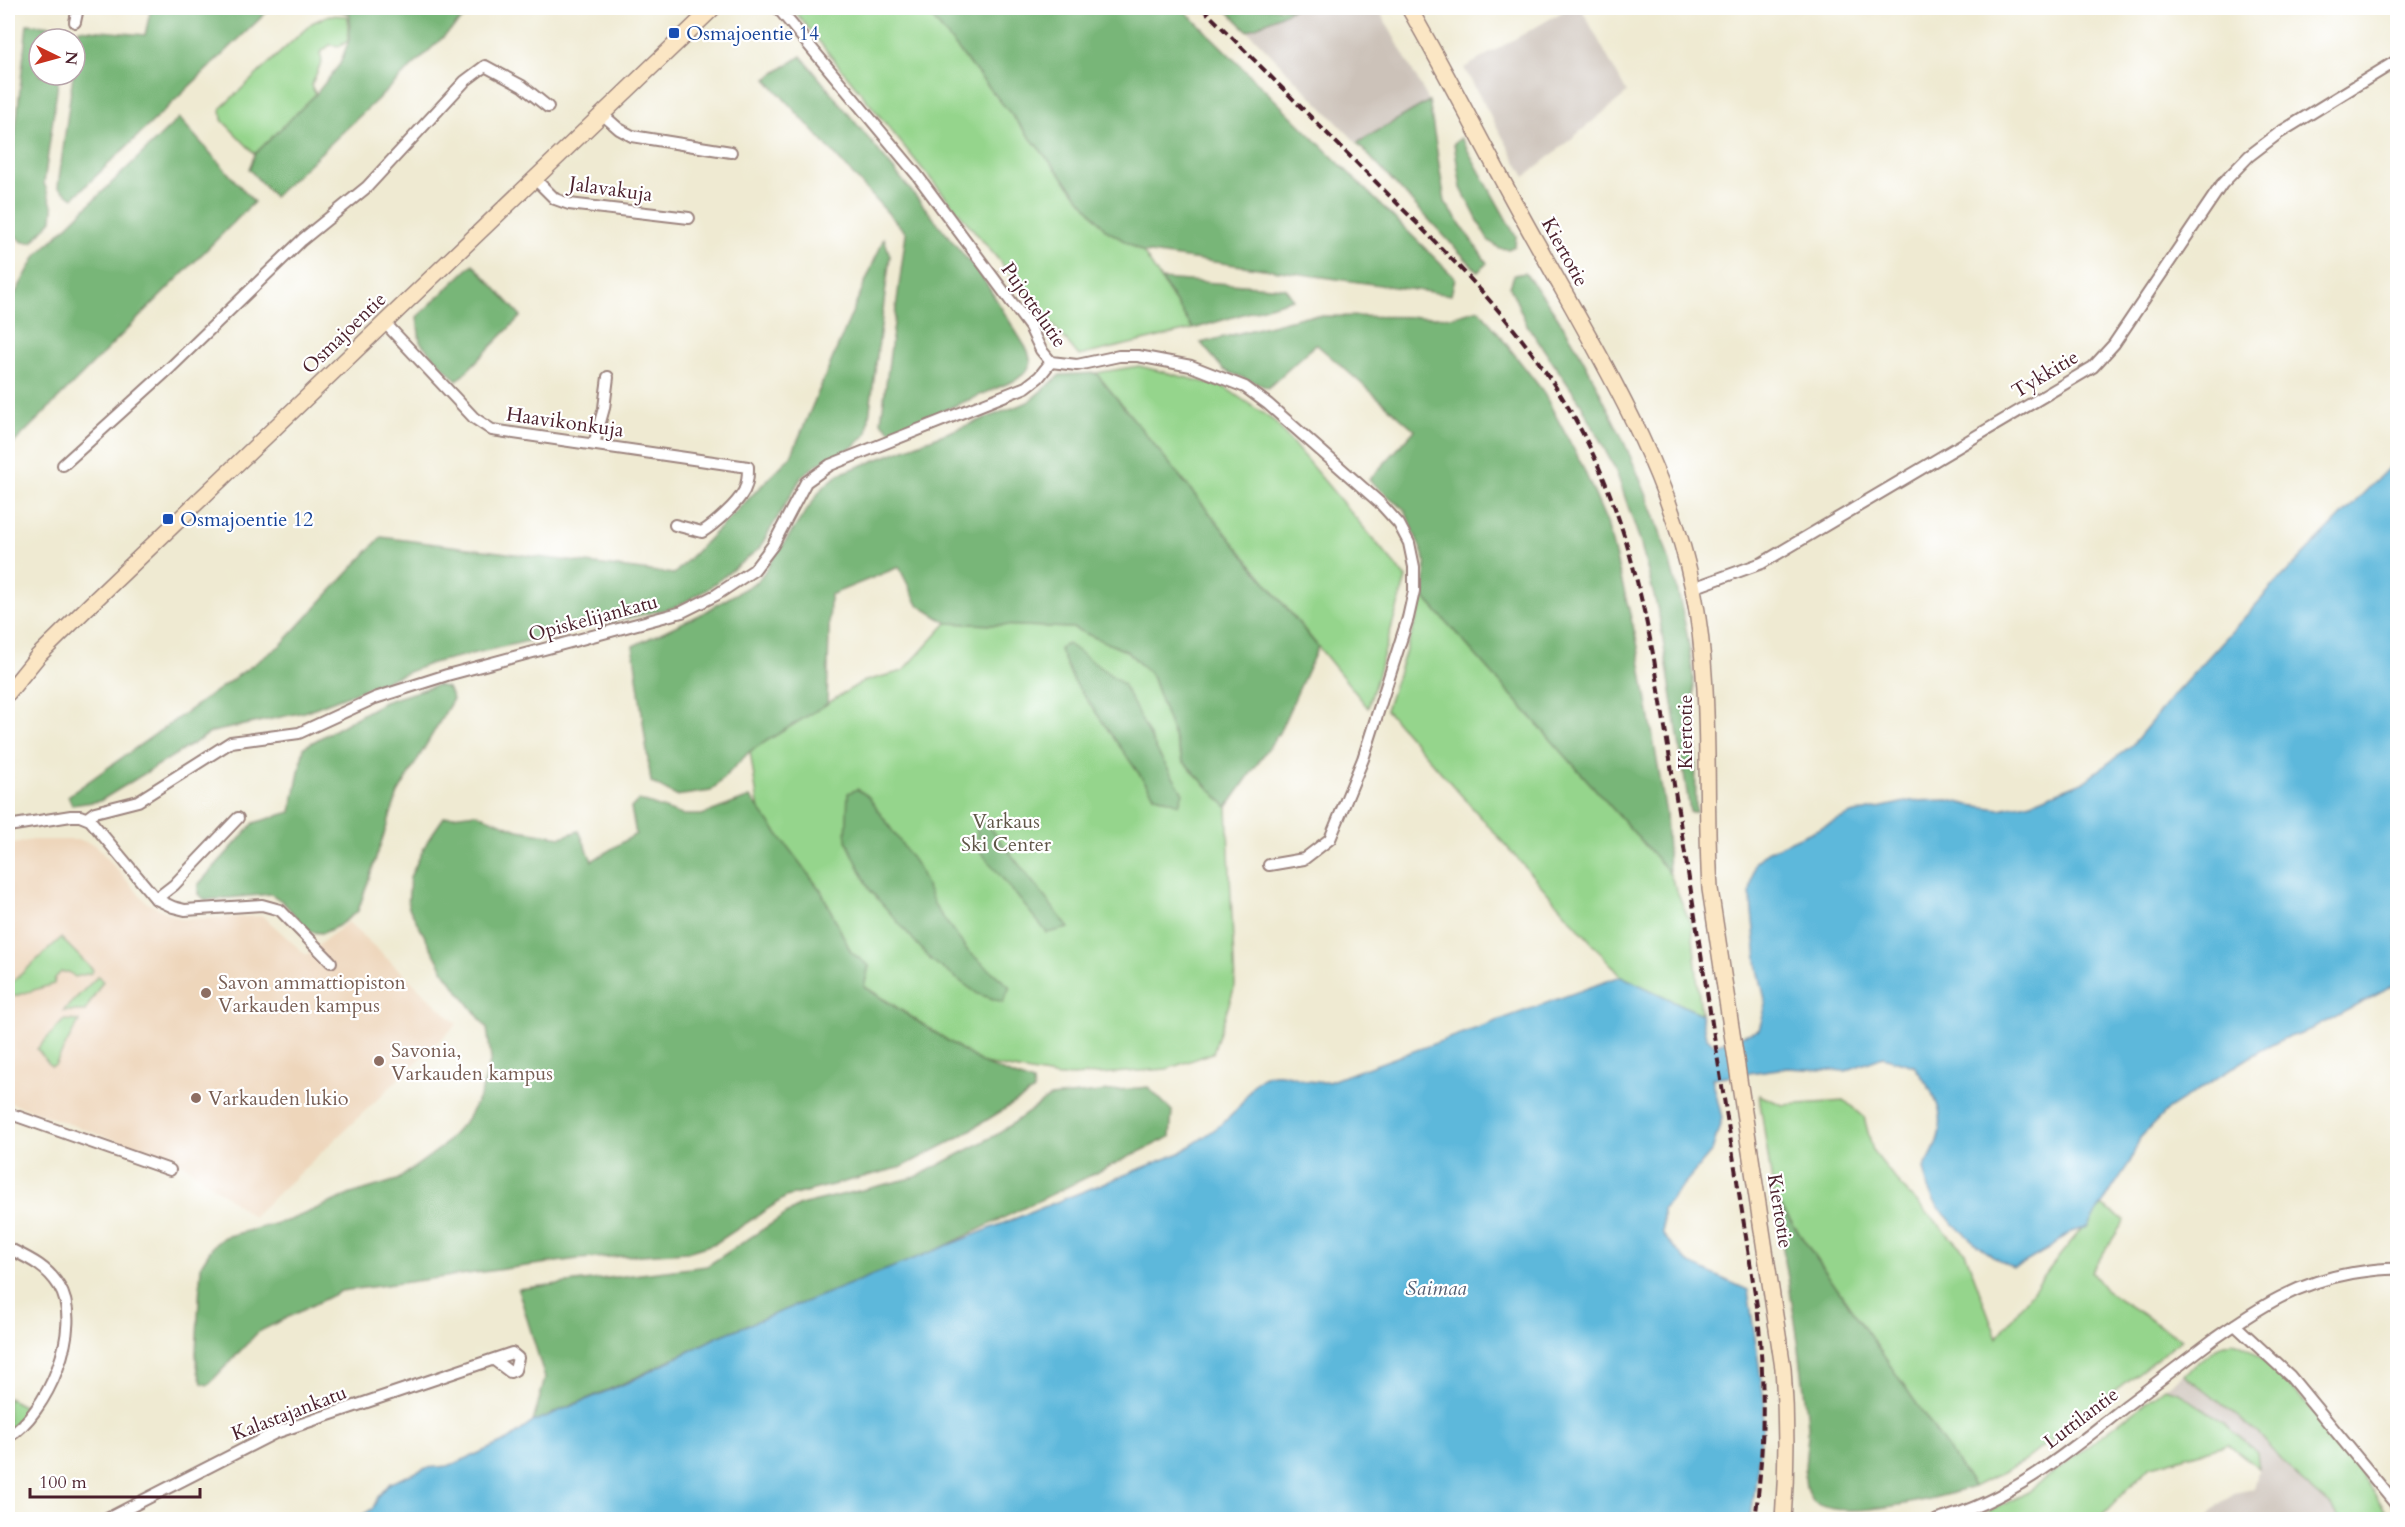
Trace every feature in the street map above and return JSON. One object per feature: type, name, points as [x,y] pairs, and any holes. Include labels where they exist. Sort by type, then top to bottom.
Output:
[{"type":"street","points":[[75,22],[78,8]]},
{"type":"street","name":"Osmajoentie","points":[[8,693],[46,648],[713,8]]},
{"type":"street","name":"Pujottelutie","points":[[778,8],[917,175],[1030,327],[1041,350],[1051,362],[1077,365],[1138,356],[1191,366],[1245,387],[1268,404],[1380,503],[1399,524],[1409,543],[1414,567],[1414,591],[1408,618],[1363,759],[1330,839],[1304,859],[1269,865]]},
{"type":"street","name":"Kiertotie","points":[[1409,8],[1634,418],[1678,532],[1693,588],[1703,649],[1707,708],[1707,840],[1710,889],[1783,1368],[1787,1433],[1787,1474],[1783,1520]]},
{"type":"street","name":"Tykkitie","points":[[1693,588],[1762,563],[2093,367],[2114,344],[2222,184],[2248,156],[2280,133],[2397,60]]},
{"type":"street","points":[[63,465],[171,367],[302,240],[367,187],[465,81],[485,66],[522,86],[548,107]]},
{"type":"street","points":[[602,114],[619,129],[632,136],[731,152]]},
{"type":"street","name":"Jalavakuja","points":[[535,179],[555,199],[569,204],[689,218]]},
{"type":"street","points":[[302,240],[305,228]]},
{"type":"street","name":"Haavikonkuja","points":[[385,323],[482,425],[492,430],[748,467],[743,492],[712,526],[702,532],[675,525]]},
{"type":"street","name":"Opiskelijankatu","points":[[87,818],[94,812],[138,801],[231,742],[299,733],[375,698],[447,675],[682,612],[716,595],[754,570],[772,545],[806,482],[830,465],[1026,387],[1039,377],[1051,362]]},
{"type":"street","points":[[594,444],[604,408],[608,377]]},
{"type":"street","points":[[8,826],[71,816],[87,818],[156,899],[185,910],[261,905],[280,910],[331,962]]},
{"type":"street","points":[[156,899],[174,885],[238,818]]},
{"type":"street","points":[[8,1113],[170,1170]]},
{"type":"street","points":[[8,1248],[37,1262],[51,1274],[60,1287],[66,1303],[68,1318],[52,1384],[31,1419],[8,1437]]},
{"type":"street","name":"Luttilantie","points":[[1937,1520],[1968,1515],[2025,1481],[2070,1451],[2168,1373],[2273,1299],[2325,1278],[2364,1271],[2397,1269]]},
{"type":"street","points":[[2235,1325],[2290,1376],[2397,1507]]},
{"type":"street","name":"Kalastajankatu","points":[[105,1520],[275,1433],[494,1360]]},
{"type":"shaded area","points":[[1295,8],[1378,8],[1429,101],[1357,143],[1248,31]]},
{"type":"shaded area","points":[[1569,8],[1581,8],[1627,93],[1525,177],[1464,68]]},
{"type":"shaded area","points":[[33,840],[80,840],[95,845],[147,903],[182,919],[263,916],[306,955],[348,922],[457,1024],[253,1217],[187,1166],[8,1102],[8,844]]},
{"type":"shaded area","points":[[2184,1374],[2258,1433],[2292,1472],[2331,1506],[2339,1519],[2205,1519],[2233,1493],[2254,1489],[2259,1468],[2257,1453],[2217,1418],[2178,1392],[2164,1388]]},
{"type":"green space","points":[[151,8],[271,8],[73,198],[58,187],[71,87],[87,87],[87,30],[145,35]]},
{"type":"green space","points":[[332,8],[474,8],[274,197],[249,169],[255,154],[316,94],[340,64],[349,40],[350,14]]},
{"type":"green space","points":[[792,8],[924,8],[1106,230],[1143,252],[1193,329],[1079,356]]},
{"type":"green space","points":[[924,8],[1182,8],[1455,278],[1451,295],[1143,252],[1106,230]]},
{"type":"green space","points":[[1224,8],[1295,8],[1248,31]]},
{"type":"green space","points":[[329,15],[348,16],[348,41],[340,46],[330,45],[320,53],[322,61],[311,86],[316,94],[255,154],[222,120],[221,108],[312,23]]},
{"type":"green space","points":[[27,24],[66,27],[27,27],[27,87],[57,87],[44,183],[53,208],[52,220],[32,242],[23,242],[8,230],[8,202]]},
{"type":"green space","points":[[801,56],[984,280],[1028,351],[1031,363],[1026,372],[1016,380],[892,432],[881,422],[906,233],[766,79]]},
{"type":"green space","points":[[1429,101],[1445,202],[1487,263],[1478,272],[1357,143]]},
{"type":"green space","points":[[179,118],[254,202],[8,449],[8,307],[36,256]]},
{"type":"green space","points":[[1461,138],[1516,237],[1515,246],[1508,249],[1499,248],[1488,240],[1461,188],[1454,143]]},
{"type":"green space","points":[[884,238],[890,256],[867,433],[855,446],[818,464],[802,476],[759,549],[706,590],[676,607],[432,663],[304,712],[212,732],[100,801],[72,805],[68,796],[281,645],[381,537],[674,574],[791,456]]},
{"type":"green space","points":[[473,264],[521,316],[457,381],[420,342],[417,317]]},
{"type":"green space","points":[[1525,273],[1573,341],[1590,373],[1622,437],[1662,536],[1681,605],[1693,676],[1696,812],[1690,812],[1659,615],[1640,541],[1616,471],[1580,402],[1527,325],[1510,287],[1514,275]]},
{"type":"green space","points":[[1161,279],[1285,288],[1293,299],[1193,329]]},
{"type":"green space","points":[[1479,309],[1542,390],[1581,463],[1607,523],[1637,642],[1666,814],[1669,872],[1424,597],[1426,562],[1405,510],[1369,480],[1415,430],[1316,344],[1268,388],[1224,370],[1201,343],[1306,316],[1451,317]]},
{"type":"green space","points":[[1139,366],[1224,387],[1274,421],[1406,578],[1368,708],[1096,373]]},
{"type":"green space","points":[[1096,373],[1318,647],[1279,733],[1227,807],[1183,761],[1152,676],[1128,652],[1073,628],[947,623],[918,605],[899,567],[830,595],[827,704],[750,751],[711,791],[676,796],[651,782],[633,646],[701,614],[758,581],[822,488],[839,474],[1028,402],[1060,375]]},
{"type":"green space","points":[[1424,597],[1669,872],[1692,927],[1701,1014],[1621,976],[1386,710]]},
{"type":"green space","name":"Varkaus Ski Center","points":[[947,623],[1073,628],[1128,652],[1152,676],[1183,761],[1227,807],[1235,986],[1213,1053],[1167,1069],[1059,1077],[984,1064],[864,986],[869,966],[851,952],[821,891],[759,811],[750,751],[862,682],[903,671]]},
{"type":"green space","points":[[1068,644],[1123,684],[1160,756],[1183,793],[1179,804],[1154,795],[1073,680],[1059,648]]},
{"type":"green space","points":[[437,685],[448,688],[453,699],[398,793],[358,911],[338,926],[323,933],[310,932],[283,902],[271,894],[206,900],[198,894],[198,885],[254,823],[291,812],[304,747],[384,702]]},
{"type":"green space","points":[[857,789],[868,796],[918,867],[936,908],[968,951],[1010,987],[1003,1002],[978,994],[931,960],[870,890],[846,840],[848,793]]},
{"type":"green space","points":[[750,797],[821,891],[851,952],[869,966],[864,987],[984,1064],[1033,1083],[1034,1091],[956,1139],[902,1167],[786,1197],[716,1243],[687,1252],[578,1259],[341,1291],[258,1332],[208,1385],[202,1383],[196,1354],[201,1265],[213,1246],[224,1237],[290,1220],[351,1194],[397,1180],[442,1147],[467,1119],[481,1094],[491,1059],[487,1028],[445,973],[408,906],[410,877],[428,840],[444,817],[476,813],[518,830],[561,837],[579,831],[592,861],[636,834],[631,808],[639,800],[682,815],[702,815]]},
{"type":"green space","points":[[980,815],[1069,928],[1047,933],[980,851],[975,821]]},
{"type":"green space","points":[[61,938],[93,970],[91,973],[75,977],[69,972],[61,972],[55,978],[54,984],[8,998],[8,986]]},
{"type":"green space","points":[[98,976],[103,981],[85,1011],[63,1011]]},
{"type":"green space","points":[[64,1020],[79,1021],[55,1065],[51,1066],[37,1049]]},
{"type":"green space","points":[[1148,1087],[1172,1111],[1170,1137],[937,1250],[717,1337],[631,1380],[533,1422],[545,1378],[518,1289],[707,1266],[800,1205],[916,1177],[998,1134],[1050,1097]]},
{"type":"green space","points":[[1759,1095],[1783,1105],[1845,1101],[1864,1117],[1873,1151],[1901,1186],[1965,1252],[1997,1338],[2101,1205],[2125,1220],[2091,1272],[2106,1291],[2182,1339],[2023,1462],[1974,1487],[1774,1197]]},
{"type":"green space","points":[[1774,1197],[1974,1487],[1917,1502],[1869,1509],[1828,1508],[1814,1502],[1809,1496],[1805,1479],[1808,1432],[1806,1407],[1794,1312]]},
{"type":"green space","points":[[2233,1342],[2251,1350],[2294,1390],[2340,1446],[2388,1515],[2379,1519],[2339,1519],[2331,1506],[2292,1472],[2258,1433],[2184,1374],[2221,1345]]},
{"type":"green space","points":[[2164,1388],[2178,1392],[2243,1439],[2257,1453],[2259,1468],[2228,1444],[2149,1467],[2102,1516],[2075,1517],[2072,1520],[1992,1520],[1986,1513],[2028,1492]]},
{"type":"green space","points":[[8,1398],[29,1409],[8,1429]]},
{"type":"water","name":"Saimaa","points":[[2397,459],[2397,984],[2312,1029],[2283,1039],[2258,1052],[2168,1109],[2140,1138],[2130,1162],[2087,1227],[2071,1232],[2048,1249],[2013,1267],[1991,1255],[1966,1235],[1943,1212],[1929,1191],[1924,1168],[1938,1139],[1940,1115],[1932,1092],[1914,1066],[1883,1057],[1845,1071],[1786,1068],[1712,1078],[1722,1118],[1712,1151],[1663,1209],[1663,1235],[1688,1263],[1748,1290],[1765,1406],[1751,1519],[355,1520],[373,1508],[378,1497],[390,1483],[426,1468],[448,1466],[470,1457],[508,1440],[533,1422],[631,1381],[717,1337],[1180,1153],[1213,1131],[1235,1112],[1257,1081],[1267,1075],[1282,1074],[1309,1081],[1328,1082],[1621,976],[1701,1014],[1706,1037],[1715,1045],[1759,1030],[1766,1004],[1758,969],[1750,892],[1755,863],[1767,852],[1851,814],[1910,801],[1949,800],[2000,809],[2035,801],[2085,781],[2132,745],[2170,699],[2274,585]]},
{"type":"railway","points":[[1202,8],[1430,237],[1508,322],[1532,353],[1575,419],[1590,447],[1614,506],[1633,566],[1654,659],[1757,1306],[1763,1413],[1761,1465],[1755,1520]]},
{"type":"place","name":"Osmajoentie 14","points":[[674,33]]},
{"type":"place","name":"Osmajoentie 12","points":[[168,519]]},
{"type":"place","name":"Savon ammattiopiston Varkauden kampus","points":[[206,993]]},
{"type":"place","name":"Savonia, Varkauden kampus","points":[[379,1061]]},
{"type":"place","name":"Varkauden lukio","points":[[196,1098]]}]
